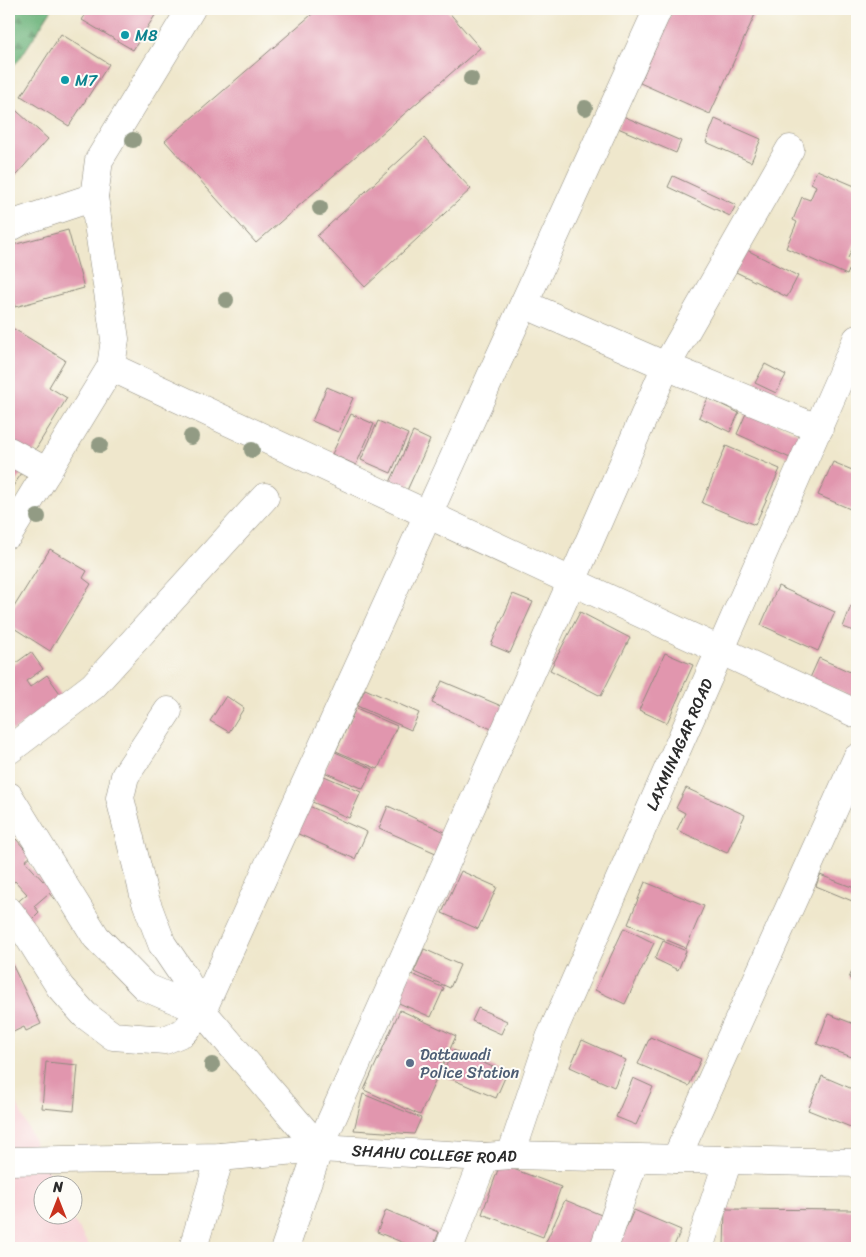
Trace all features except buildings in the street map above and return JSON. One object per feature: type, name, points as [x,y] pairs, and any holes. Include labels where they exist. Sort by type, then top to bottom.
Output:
[{"type":"street","points":[[9,534],[112,366],[115,339],[94,197],[99,160],[191,9]]},
{"type":"street","points":[[9,911],[28,936],[60,987],[85,1015],[113,1036],[165,1040],[184,1032],[202,1011],[658,9]]},
{"type":"street","points":[[285,1248],[319,1148],[666,366],[790,149]]},
{"type":"street","points":[[9,228],[22,221],[94,197]]},
{"type":"street","points":[[524,304],[666,366],[819,428]]},
{"type":"street","name":"LAXMINAGAR ROAD","points":[[449,1248],[498,1156],[857,339]]},
{"type":"street","points":[[112,366],[857,714]]},
{"type":"street","points":[[9,451],[47,472]]},
{"type":"street","points":[[9,750],[94,686],[264,497]]},
{"type":"street","points":[[168,711],[125,776],[120,798],[145,899],[162,944],[183,975],[202,1011],[319,1148]]},
{"type":"street","points":[[676,1159],[857,758]]},
{"type":"street","points":[[9,796],[96,937],[145,986],[202,1011]]},
{"type":"street","name":"SHAHU COLLEGE ROAD","points":[[10,1161],[220,1157],[319,1148],[498,1156],[728,1160],[855,1157]]},
{"type":"street","points":[[192,1248],[220,1157]]},
{"type":"street","points":[[604,1248],[635,1158]]},
{"type":"street","points":[[699,1248],[728,1160]]},
{"type":"shaded area","points":[[9,1087],[49,1174],[32,1174],[32,1224],[76,1224],[90,1248],[9,1248]]},
{"type":"green space","points":[[9,9],[52,9],[19,60],[9,70]]},
{"type":"place","name":"M8","points":[[125,35]]},
{"type":"place","name":"M7","points":[[65,80]]},
{"type":"place","name":"Dattawadi Police Station","points":[[410,1063]]}]
